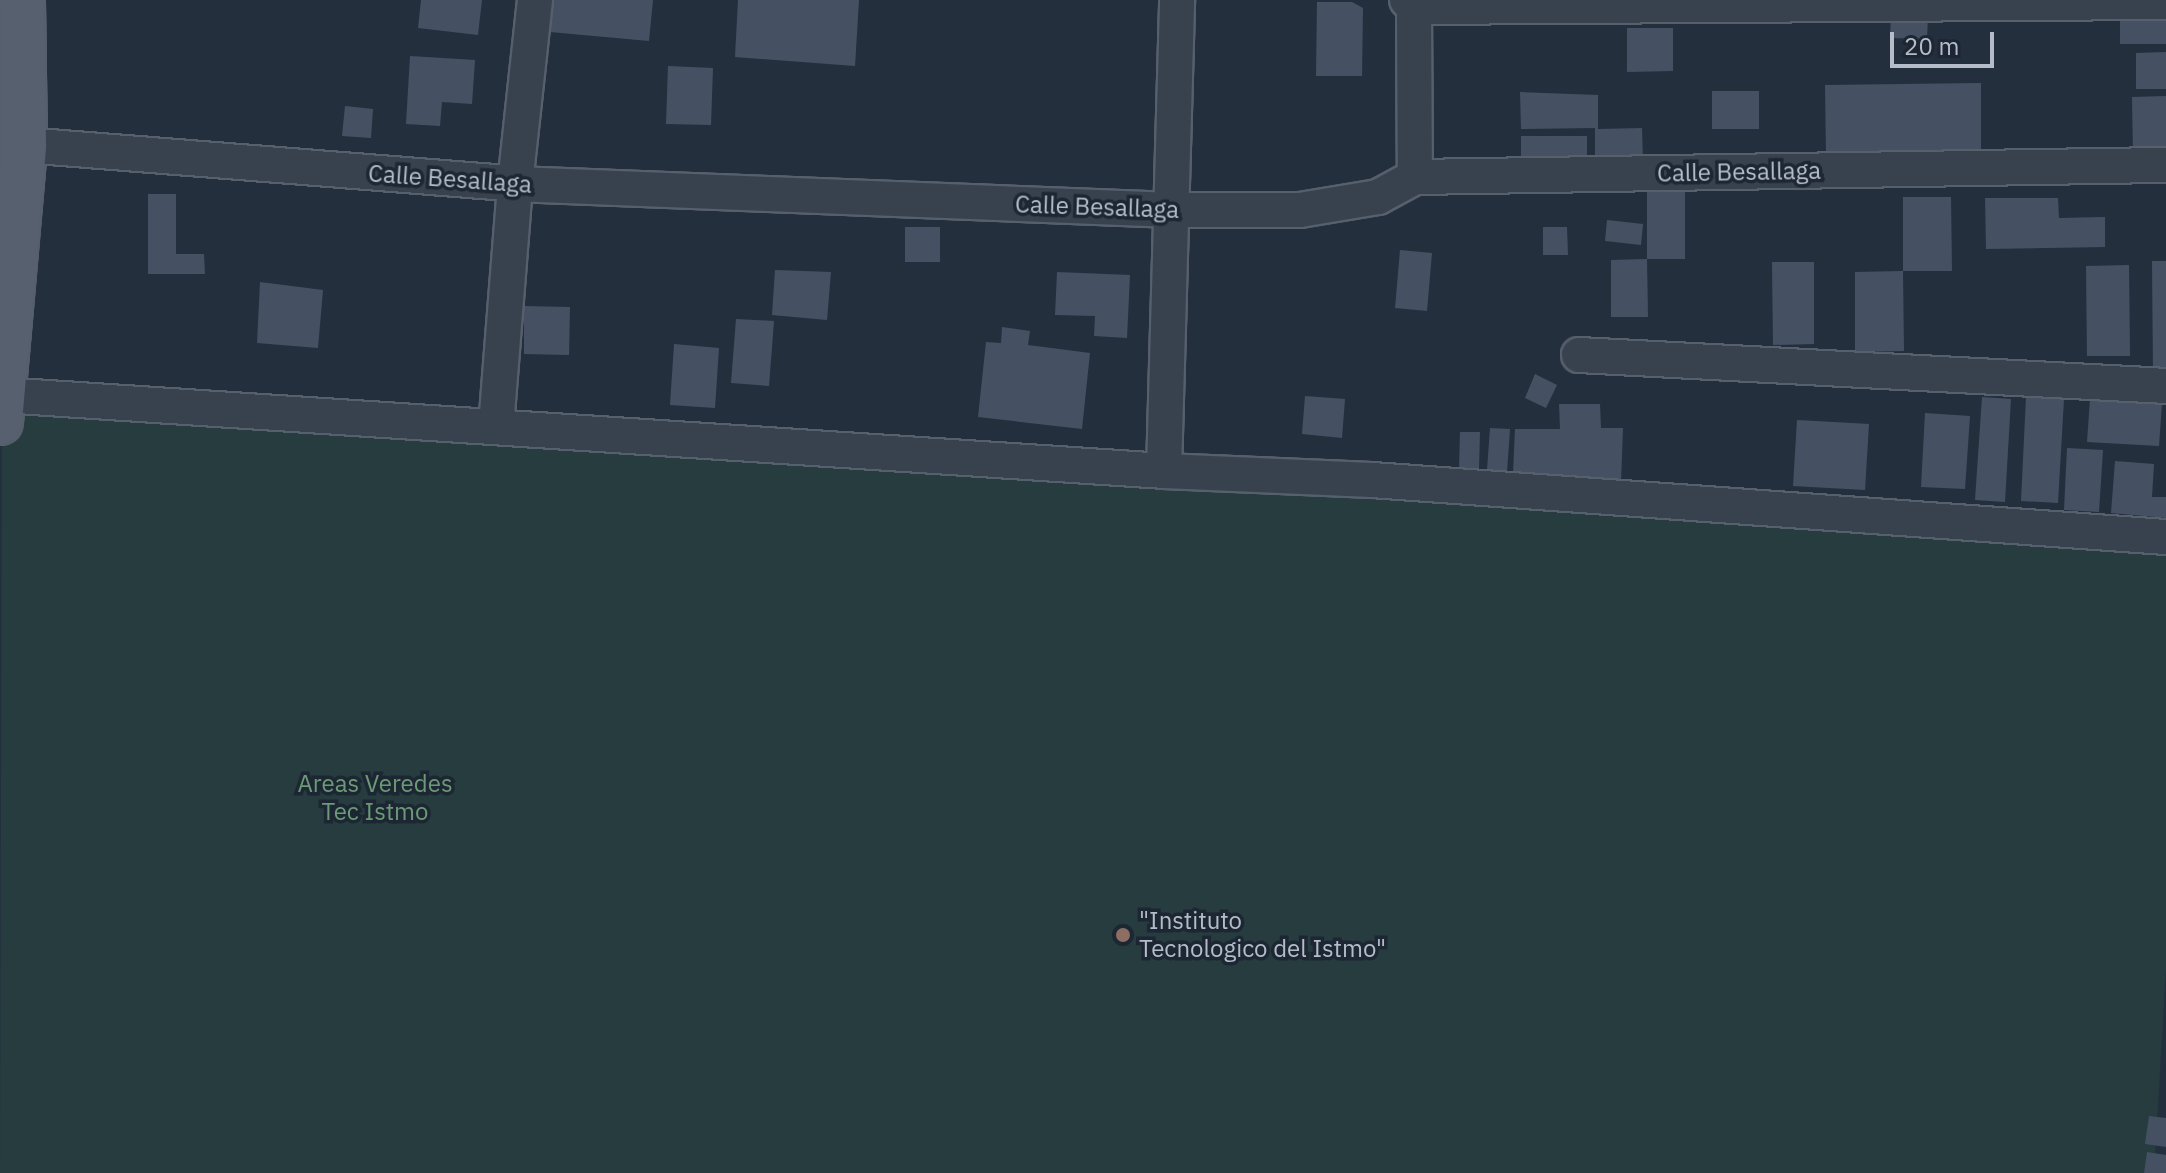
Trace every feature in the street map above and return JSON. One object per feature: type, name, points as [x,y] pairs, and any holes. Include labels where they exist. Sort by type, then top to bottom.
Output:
[{"type":"main road","points":[[1,408],[24,145],[22,0]]},
{"type":"street","points":[[496,427],[515,184],[535,0]]},
{"type":"street","points":[[1164,471],[1177,0]]},
{"type":"street","points":[[1415,177],[1411,4],[2166,2]]},
{"type":"street","name":"Calle Besallaga","points":[[24,145],[515,184],[1172,210],[1300,210],[1378,197],[1415,177],[2166,165]]},
{"type":"street","points":[[1579,355],[2166,386]]},
{"type":"street","points":[[1,408],[496,427],[1164,471],[1372,480],[2166,537]]},
{"type":"green space","name":"Areas Veredes Tec Istmo","points":[[2,395],[2166,551],[2166,969],[2154,1173],[0,1173]]},
{"type":"building","points":[[421,0],[482,0],[478,35],[418,28]]},
{"type":"building","points":[[553,0],[653,0],[649,41],[550,32]]},
{"type":"building","points":[[738,0],[859,0],[855,66],[735,57]]},
{"type":"building","points":[[1317,2],[1352,2],[1363,8],[1362,76],[1316,76]]},
{"type":"building","points":[[1891,14],[1928,16],[1927,39],[1890,38]]},
{"type":"building","points":[[2166,14],[2166,44],[2120,44],[2120,15]]},
{"type":"building","points":[[1627,28],[1673,28],[1673,71],[1627,72]]},
{"type":"building","points":[[2166,52],[2166,89],[2136,89],[2136,53]]},
{"type":"building","points":[[410,56],[475,60],[472,104],[442,102],[440,126],[406,124]]},
{"type":"building","points":[[668,66],[713,68],[711,125],[666,124]]},
{"type":"building","points":[[1981,83],[1981,153],[1826,154],[1825,85]]},
{"type":"building","points":[[1712,91],[1759,91],[1759,129],[1712,129]]},
{"type":"building","points":[[1520,92],[1598,95],[1598,129],[1642,128],[1643,163],[1595,163],[1595,128],[1521,129]]},
{"type":"building","points":[[2166,96],[2166,156],[2133,157],[2132,97]]},
{"type":"building","points":[[345,106],[373,109],[371,138],[342,136]]},
{"type":"building","points":[[1521,136],[1587,136],[1587,163],[1521,163]]},
{"type":"building","points":[[1685,188],[1685,259],[1647,259],[1647,189]]},
{"type":"building","points":[[148,194],[176,194],[176,254],[204,254],[205,274],[148,274]]},
{"type":"building","points":[[1903,197],[1951,197],[1952,271],[1903,271]]},
{"type":"building","points":[[1985,198],[2058,198],[2059,218],[2105,217],[2105,247],[1986,249]]},
{"type":"building","points":[[1607,220],[1643,224],[1641,245],[1605,241]]},
{"type":"building","points":[[905,227],[940,227],[940,262],[905,262]]},
{"type":"building","points":[[1543,227],[1567,227],[1568,255],[1543,255]]},
{"type":"building","points":[[1400,250],[1432,253],[1427,311],[1395,308]]},
{"type":"building","points":[[1647,259],[1648,317],[1611,317],[1611,260]]},
{"type":"building","points":[[2152,261],[2166,261],[2166,372],[2153,372]]},
{"type":"building","points":[[1772,262],[1814,262],[1814,344],[1773,345]]},
{"type":"building","points":[[2129,265],[2130,356],[2087,356],[2086,266]]},
{"type":"building","points":[[775,270],[831,272],[827,320],[772,315]]},
{"type":"building","points":[[1903,271],[1904,351],[1855,352],[1855,272]]},
{"type":"building","points":[[1057,272],[1130,275],[1127,338],[1094,336],[1095,316],[1055,315]]},
{"type":"building","points":[[260,282],[323,290],[318,348],[257,343]]},
{"type":"building","points":[[524,306],[570,307],[569,355],[524,354]]},
{"type":"building","points":[[736,319],[774,321],[769,386],[731,383]]},
{"type":"building","points":[[1002,327],[1030,331],[1028,345],[1090,353],[1082,429],[978,417],[986,342],[1001,343]]},
{"type":"building","points":[[674,344],[719,348],[715,408],[670,405]]},
{"type":"building","points":[[1535,374],[1557,385],[1546,408],[1525,398]]},
{"type":"building","points":[[1305,396],[1345,399],[1342,438],[1302,434]]},
{"type":"building","points":[[1982,397],[2011,399],[2005,502],[1975,500]]},
{"type":"building","points":[[2026,397],[2064,399],[2058,503],[2021,501]]},
{"type":"building","points":[[2090,399],[2162,403],[2159,446],[2087,442]]},
{"type":"building","points":[[1559,404],[1600,404],[1601,428],[1623,428],[1621,482],[1513,473],[1515,429],[1560,429]]},
{"type":"building","points":[[1925,413],[1970,416],[1965,489],[1921,487]]},
{"type":"building","points":[[1797,420],[1869,424],[1865,490],[1793,486]]},
{"type":"building","points":[[1490,428],[1510,429],[1507,472],[1487,470]]},
{"type":"building","points":[[1460,432],[1480,432],[1479,469],[1459,468]]},
{"type":"building","points":[[2067,448],[2103,450],[2099,512],[2064,510]]},
{"type":"building","points":[[2115,461],[2154,464],[2152,497],[2166,497],[2166,518],[2111,513]]},
{"type":"building","points":[[2149,1116],[2166,1118],[2166,1147],[2145,1144]]},
{"type":"building","points":[[2147,1152],[2166,1155],[2166,1173],[2144,1173]]},
{"type":"place","name":"\"Instituto Tecnologico del Istmo\"","points":[[1123,935]]}]
